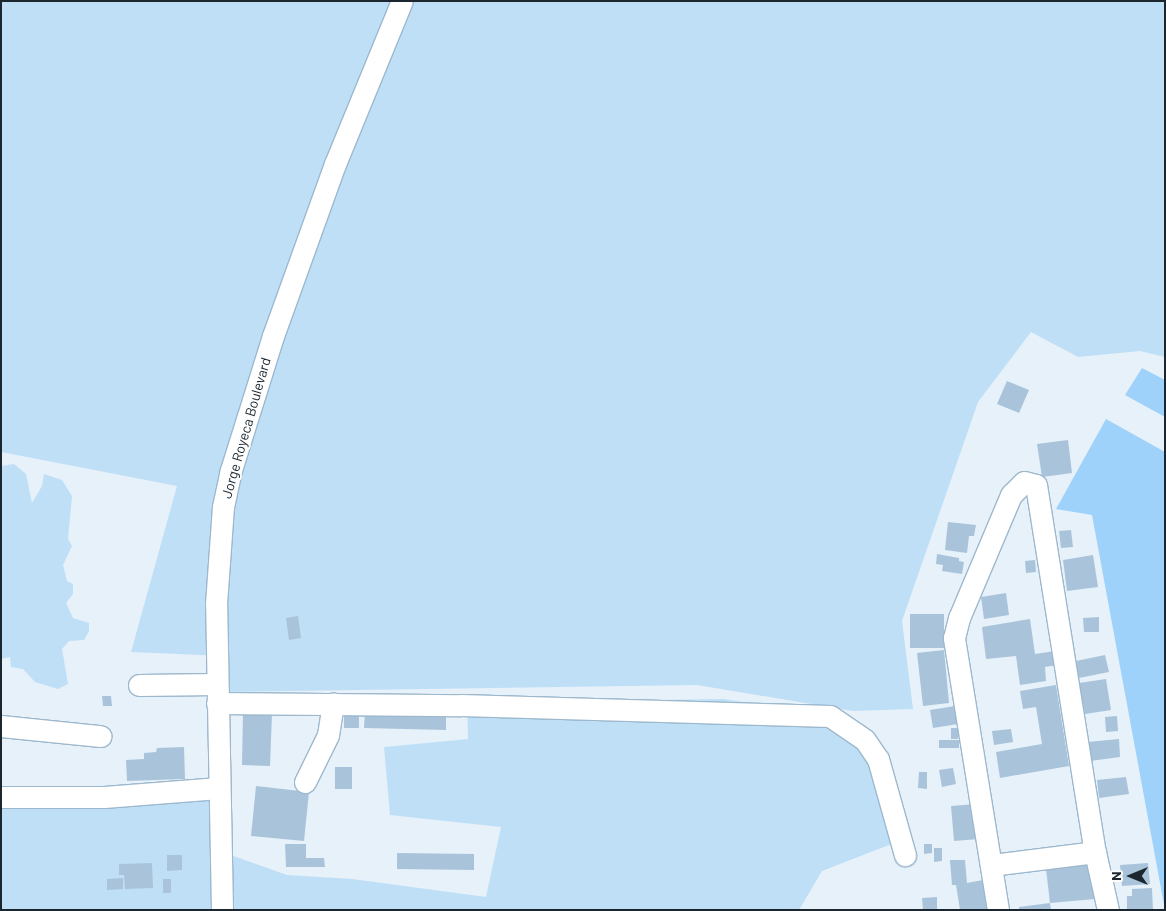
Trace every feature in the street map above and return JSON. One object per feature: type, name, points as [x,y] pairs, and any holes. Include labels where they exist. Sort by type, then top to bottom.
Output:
[{"type":"street","name":"Jorge Royeca Boulevard","points":[[222,910],[217,694],[217,566],[231,470],[273,336],[335,164],[402,1]]},
{"type":"street","points":[[998,910],[954,638],[959,618],[1010,495],[1024,482],[1036,485],[1095,852],[1108,910]]},
{"type":"street","points":[[139,685],[217,694],[333,703],[830,716],[865,740],[878,759],[905,855]]},
{"type":"street","points":[[305,782],[328,735],[333,703]]},
{"type":"street","points":[[1,726],[100,736]]},
{"type":"street","points":[[1,797],[104,797],[219,788]]},
{"type":"street","points":[[991,865],[1095,852]]},
{"type":"shaded area","points":[[1,1],[1165,1],[1165,357],[1140,351],[1078,357],[1031,332],[978,402],[902,621],[913,709],[853,711],[697,685],[223,692],[224,656],[131,652],[177,486],[1,452]]},
{"type":"shaded area","points":[[1142,368],[1165,380],[1165,417],[1125,395]]},
{"type":"shaded area","points":[[1106,419],[1165,452],[1165,910],[1092,515],[1056,509]]},
{"type":"shaded area","points":[[14,464],[26,474],[32,503],[42,486],[44,474],[62,480],[72,496],[68,539],[72,546],[63,565],[67,581],[73,584],[73,594],[66,603],[73,618],[89,623],[89,631],[84,640],[69,641],[62,649],[68,684],[58,689],[35,682],[23,669],[11,667],[10,657],[1,659],[1,466]]},
{"type":"shaded area","points":[[467,697],[593,701],[724,699],[853,718],[885,756],[907,838],[822,871],[799,910],[228,910],[228,854],[287,875],[352,879],[486,897],[501,827],[390,815],[384,747],[468,739]]},
{"type":"shaded area","points":[[228,781],[224,910],[1,910],[1,791]]},
{"type":"building","points":[[1007,381],[1029,390],[1019,413],[997,404]]},
{"type":"building","points":[[1068,440],[1072,473],[1042,477],[1037,444]]},
{"type":"building","points":[[948,522],[976,525],[974,536],[969,536],[967,553],[945,550]]},
{"type":"building","points":[[1071,530],[1073,547],[1061,548],[1059,531]]},
{"type":"building","points":[[937,554],[959,558],[959,561],[964,562],[962,574],[942,571],[943,565],[936,564]]},
{"type":"building","points":[[1093,555],[1098,587],[1067,591],[1063,560]]},
{"type":"building","points":[[1035,560],[1036,572],[1026,573],[1025,561]]},
{"type":"building","points":[[1006,593],[1009,615],[984,619],[981,597]]},
{"type":"building","points":[[910,614],[944,614],[944,648],[910,648]]},
{"type":"building","points":[[298,616],[301,638],[289,640],[286,618]]},
{"type":"building","points":[[1099,617],[1099,632],[1084,632],[1083,618]]},
{"type":"building","points":[[1030,619],[1035,654],[1055,651],[1057,665],[1045,667],[1046,681],[1020,685],[1016,656],[986,659],[982,627]]},
{"type":"building","points":[[944,650],[949,703],[923,706],[917,653]]},
{"type":"building","points":[[1105,655],[1109,672],[1079,678],[1076,661]]},
{"type":"building","points":[[1106,679],[1111,710],[1085,714],[1079,683]]},
{"type":"building","points":[[1056,685],[1069,766],[1000,778],[996,752],[1042,744],[1036,707],[1023,709],[1020,691]]},
{"type":"building","points":[[102,696],[111,696],[112,706],[103,706]]},
{"type":"building","points":[[955,706],[958,724],[933,728],[930,710]]},
{"type":"building","points":[[365,712],[446,713],[446,730],[364,728]]},
{"type":"building","points":[[243,713],[272,714],[270,766],[242,765]]},
{"type":"building","points":[[344,716],[359,716],[359,728],[344,728]]},
{"type":"building","points":[[1117,716],[1118,731],[1106,732],[1105,717]]},
{"type":"building","points":[[951,728],[958,728],[958,739],[951,739]]},
{"type":"building","points":[[1011,729],[1013,742],[994,745],[992,731]]},
{"type":"building","points":[[1119,739],[1120,757],[1090,761],[1088,742]]},
{"type":"building","points":[[939,740],[959,740],[959,748],[939,748]]},
{"type":"building","points":[[184,747],[185,779],[127,781],[126,760],[144,759],[144,753],[156,752],[157,748]]},
{"type":"building","points":[[335,767],[352,767],[352,789],[335,789]]},
{"type":"building","points":[[953,768],[956,784],[942,787],[939,770]]},
{"type":"building","points":[[919,772],[927,772],[927,789],[918,788]]},
{"type":"building","points":[[1126,777],[1129,794],[1099,798],[1097,780]]},
{"type":"building","points":[[256,786],[309,792],[304,841],[251,836]]},
{"type":"building","points":[[976,804],[979,839],[954,841],[951,806]]},
{"type":"building","points":[[285,844],[306,844],[306,858],[324,858],[325,867],[286,867]]},
{"type":"building","points":[[924,844],[932,844],[932,853],[924,854]]},
{"type":"building","points":[[934,848],[942,848],[942,861],[934,862]]},
{"type":"building","points":[[397,853],[474,854],[474,870],[397,869]]},
{"type":"building","points":[[167,855],[182,855],[182,870],[167,871]]},
{"type":"building","points":[[950,860],[965,860],[967,883],[988,879],[994,910],[960,910],[956,885],[952,885]]},
{"type":"building","points":[[152,863],[153,888],[125,889],[124,875],[119,875],[119,864]]},
{"type":"building","points":[[1148,863],[1150,884],[1122,886],[1120,865]]},
{"type":"building","points":[[1091,864],[1095,899],[1050,903],[1046,869]]},
{"type":"building","points":[[123,878],[123,889],[107,890],[107,879]]},
{"type":"building","points":[[163,879],[171,879],[171,893],[163,893]]},
{"type":"building","points":[[1152,888],[1153,910],[1127,910],[1127,896],[1132,896],[1132,889]]},
{"type":"building","points":[[937,897],[937,910],[923,910],[922,898]]},
{"type":"building","points":[[1050,903],[1051,910],[1019,910],[1019,907]]}]
